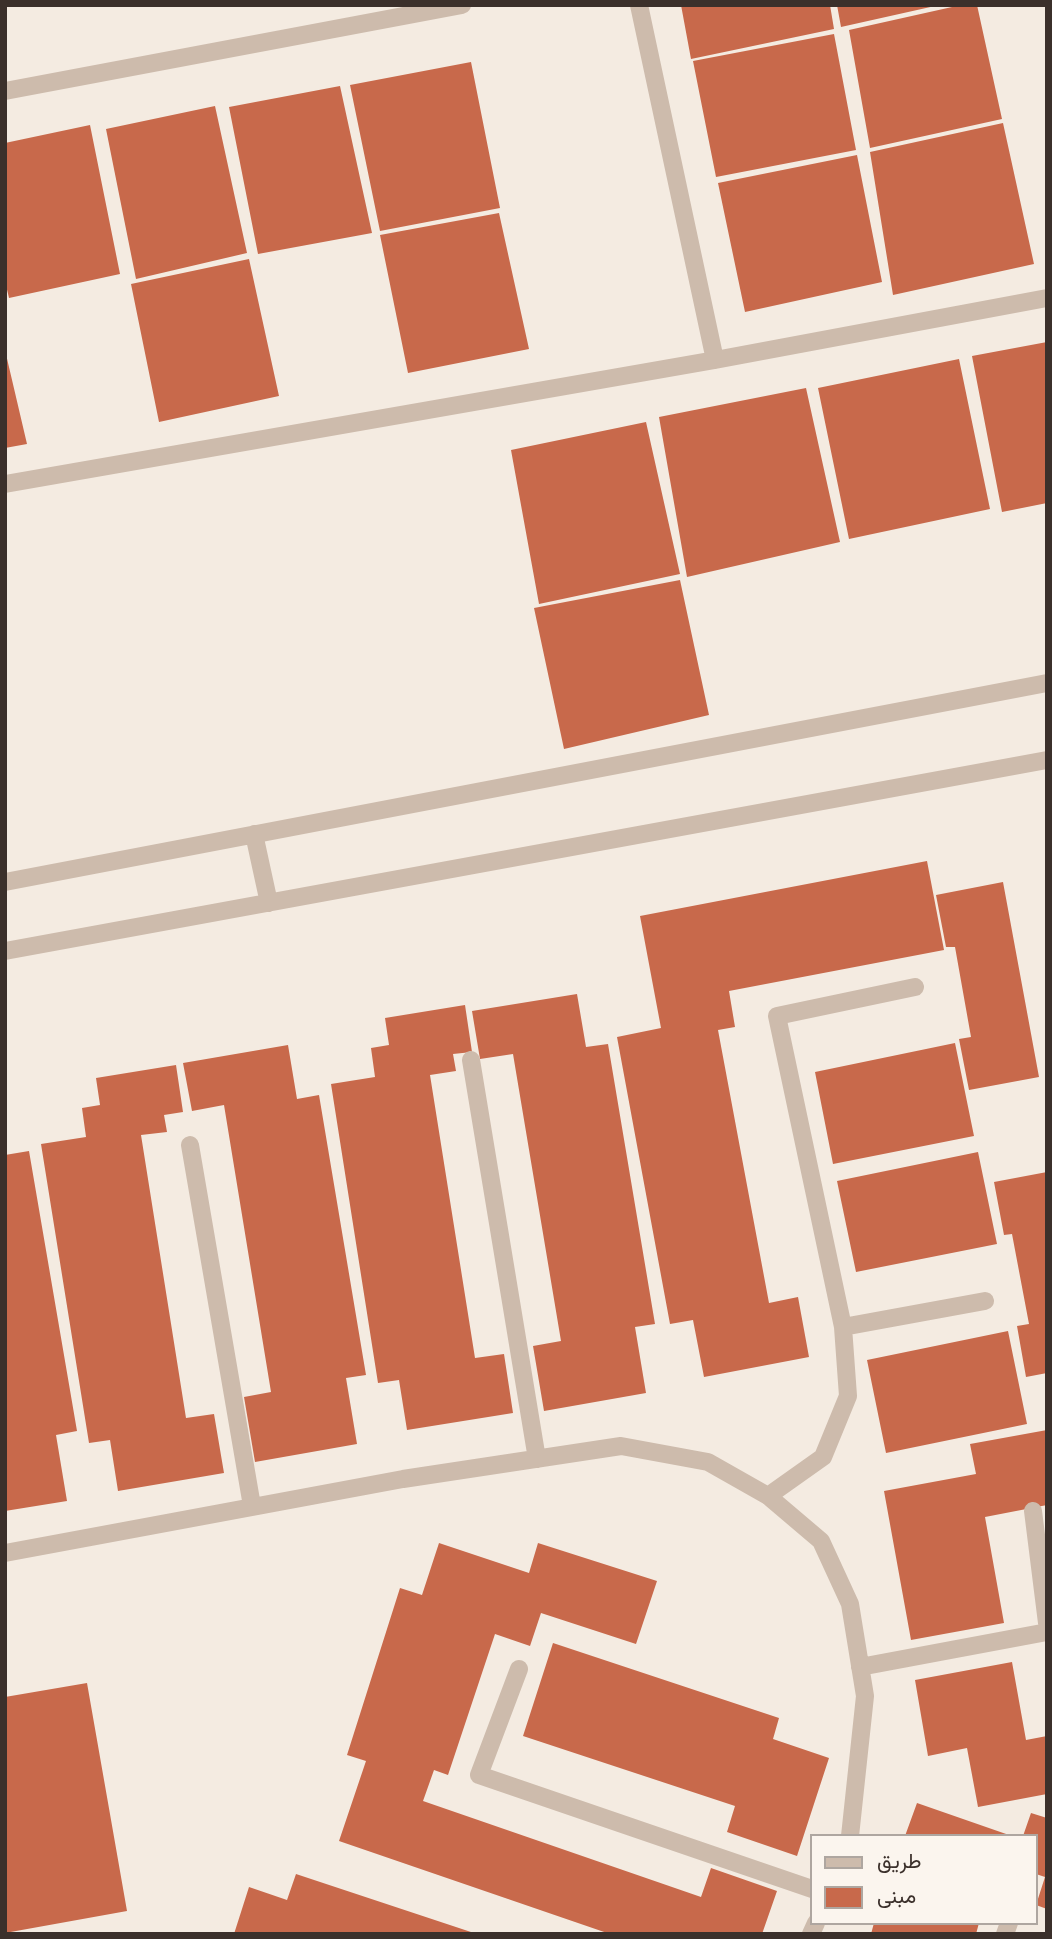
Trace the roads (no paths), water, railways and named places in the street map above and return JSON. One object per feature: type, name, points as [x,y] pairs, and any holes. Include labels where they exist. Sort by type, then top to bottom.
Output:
[{"type":"street","points":[[5,91],[462,5]]},
{"type":"street","points":[[639,5],[715,360]]},
{"type":"street","points":[[5,484],[715,360],[1047,298]]},
{"type":"street","points":[[5,881],[1047,682]]},
{"type":"street","points":[[5,951],[1047,760]]},
{"type":"street","points":[[254,834],[269,903]]},
{"type":"street","points":[[768,1496],[823,1457],[848,1396],[843,1327],[777,1016],[915,987]]},
{"type":"street","points":[[471,1060],[537,1459]]},
{"type":"street","points":[[190,1145],[252,1506]]},
{"type":"street","points":[[843,1327],[985,1301]]},
{"type":"street","points":[[5,1553],[403,1479],[621,1446],[708,1462],[768,1496],[821,1541],[850,1604],[865,1696],[850,1834]]},
{"type":"street","points":[[1032,1511],[1047,1623]]},
{"type":"street","points":[[860,1667],[1047,1632]]},
{"type":"street","points":[[519,1669],[479,1775],[810,1888]]}]
